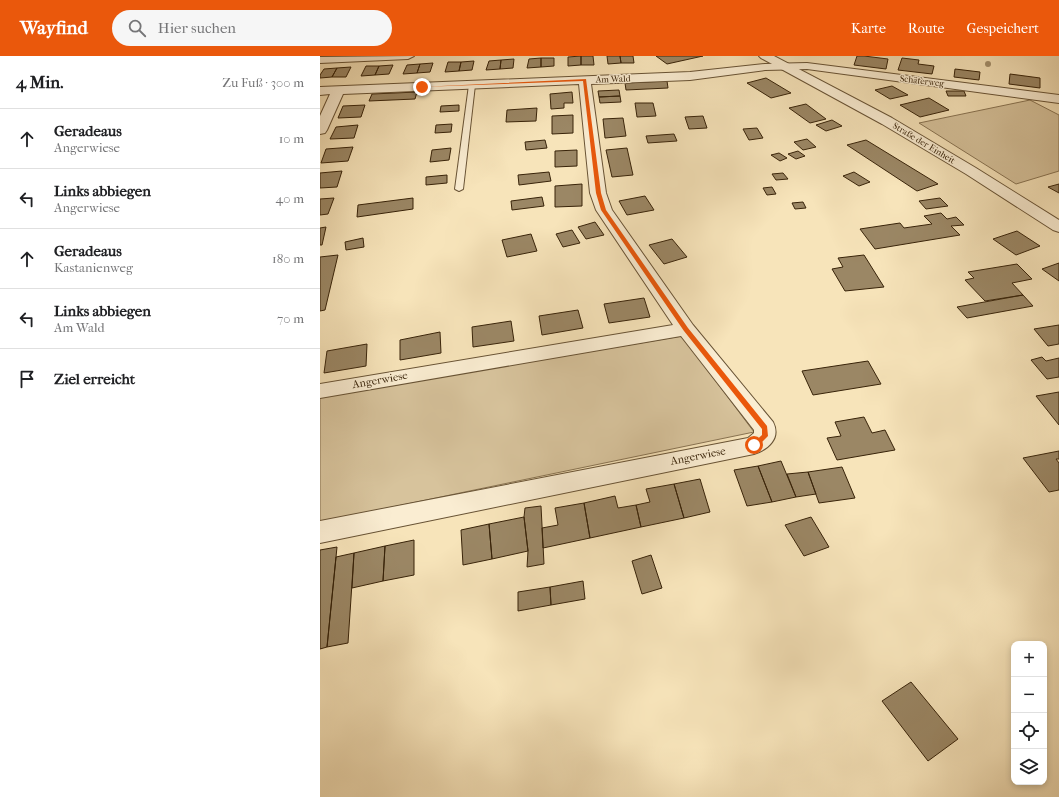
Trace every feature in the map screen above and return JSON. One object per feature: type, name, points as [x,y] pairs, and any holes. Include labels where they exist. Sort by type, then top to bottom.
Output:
[{"type":"street","points":[[320,60],[408,56]]},
{"type":"street","name":"Straße der Einheit","points":[[765,56],[887,121],[939,151],[1059,227]]},
{"type":"street","name":"Schäferweg","points":[[785,67],[809,61],[1059,99]]},
{"type":"street","name":"Am Wald","points":[[320,91],[690,76],[765,67],[785,67]]},
{"type":"street","points":[[585,80],[598,193],[604,210],[686,329]]},
{"type":"street","points":[[320,130],[338,91]]},
{"type":"street","name":"Angerwiese","points":[[320,391],[686,329],[765,428],[765,436],[754,445],[320,532]]},
{"type":"lane","points":[[459,188],[472,85]]},
{"type":"shaded area","points":[[1030,100],[1059,115],[1059,171],[1016,184],[919,123]]},
{"type":"shaded area","points":[[682,336],[754,432],[320,522],[320,397]]},
{"type":"building","points":[[581,56],[593,56],[594,65],[581,65]]},
{"type":"building","points":[[581,56],[581,65],[568,66],[568,57]]},
{"type":"building","points":[[607,56],[620,56],[621,63],[608,64]]},
{"type":"building","points":[[620,56],[633,56],[634,63],[621,63]]},
{"type":"building","points":[[656,56],[703,56],[667,64]]},
{"type":"building","points":[[857,56],[888,59],[886,69],[854,65]]},
{"type":"building","points":[[541,58],[554,58],[554,66],[541,67]]},
{"type":"building","points":[[541,58],[541,67],[527,68],[529,59]]},
{"type":"building","points":[[902,58],[919,60],[918,64],[934,66],[932,74],[898,70]]},
{"type":"building","points":[[514,59],[513,68],[500,69],[501,60]]},
{"type":"building","points":[[501,60],[500,69],[486,70],[489,61]]},
{"type":"building","points":[[474,61],[472,70],[459,71],[461,62]]},
{"type":"building","points":[[448,62],[461,62],[459,71],[445,72]]},
{"type":"building","points":[[433,63],[430,72],[417,73],[420,64]]},
{"type":"building","points":[[420,64],[417,73],[403,74],[407,65]]},
{"type":"building","points":[[393,65],[389,74],[375,75],[379,66]]},
{"type":"building","points":[[366,66],[379,66],[375,75],[361,76]]},
{"type":"building","points":[[351,67],[346,77],[332,77],[337,68]]},
{"type":"building","points":[[337,68],[332,77],[320,78],[320,75],[324,69]]},
{"type":"building","points":[[955,69],[980,72],[979,80],[954,77]]},
{"type":"building","points":[[1010,74],[1040,78],[1040,88],[1009,84]]},
{"type":"building","points":[[766,78],[791,93],[771,98],[747,83]]},
{"type":"building","points":[[667,81],[668,88],[626,90],[625,83]]},
{"type":"building","points":[[892,86],[908,95],[890,99],[875,90]]},
{"type":"building","points":[[619,90],[620,96],[599,97],[598,91]]},
{"type":"building","points":[[946,91],[964,91],[966,96],[948,96]]},
{"type":"building","points":[[417,92],[415,99],[369,101],[372,94]]},
{"type":"building","points":[[572,92],[573,103],[564,103],[564,108],[551,109],[550,94]]},
{"type":"building","points":[[620,96],[621,102],[600,103],[599,97]]},
{"type":"building","points":[[929,98],[949,110],[920,117],[900,105]]},
{"type":"building","points":[[635,103],[653,103],[656,116],[637,117]]},
{"type":"building","points":[[806,104],[826,119],[810,123],[789,108]]},
{"type":"building","points":[[365,105],[361,117],[338,118],[343,106]]},
{"type":"building","points":[[459,105],[459,111],[440,112],[441,106]]},
{"type":"building","points":[[537,108],[536,121],[506,122],[507,110]]},
{"type":"building","points":[[573,115],[573,133],[552,134],[552,116]]},
{"type":"building","points":[[703,116],[707,128],[689,129],[685,117]]},
{"type":"building","points":[[623,118],[626,136],[605,138],[603,119]]},
{"type":"building","points":[[832,120],[842,126],[826,131],[816,125]]},
{"type":"building","points":[[452,124],[451,132],[435,133],[436,125]]},
{"type":"building","points":[[358,125],[354,138],[330,139],[336,127]]},
{"type":"building","points":[[757,128],[763,138],[749,140],[743,129]]},
{"type":"building","points":[[674,134],[677,141],[648,143],[646,136]]},
{"type":"building","points":[[807,139],[816,147],[803,150],[794,142]]},
{"type":"building","points":[[545,140],[547,148],[526,150],[525,142]]},
{"type":"building","points":[[866,140],[938,184],[917,191],[847,145]]},
{"type":"building","points":[[353,147],[348,161],[321,163],[326,149]]},
{"type":"building","points":[[451,148],[449,160],[430,162],[432,150]]},
{"type":"building","points":[[627,148],[633,175],[612,177],[606,150]]},
{"type":"building","points":[[577,150],[577,166],[555,167],[555,151]]},
{"type":"building","points":[[798,151],[805,156],[796,159],[788,154]]},
{"type":"building","points":[[779,153],[787,158],[780,161],[771,155]]},
{"type":"building","points":[[342,171],[337,187],[320,188],[320,173]]},
{"type":"building","points":[[549,172],[551,181],[519,185],[518,175]]},
{"type":"building","points":[[854,172],[870,182],[859,186],[843,176]]},
{"type":"building","points":[[783,173],[788,179],[776,180],[772,174]]},
{"type":"building","points":[[447,175],[447,183],[426,185],[426,177]]},
{"type":"building","points":[[582,184],[582,206],[555,207],[555,186]]},
{"type":"building","points":[[1059,184],[1059,193],[1048,187]]},
{"type":"building","points":[[772,187],[776,194],[767,195],[763,188]]},
{"type":"building","points":[[645,196],[654,210],[627,215],[619,201]]},
{"type":"building","points":[[542,197],[544,206],[512,210],[511,201]]},
{"type":"building","points":[[334,198],[328,214],[320,215],[320,199]]},
{"type":"building","points":[[413,198],[413,209],[357,217],[358,205]]},
{"type":"building","points":[[940,198],[948,206],[926,209],[919,201]]},
{"type":"building","points":[[803,202],[806,208],[795,209],[792,203]]},
{"type":"building","points":[[941,213],[947,219],[956,217],[964,225],[951,226],[960,235],[875,249],[860,229],[900,223],[904,228],[932,224],[924,216]]},
{"type":"building","points":[[595,222],[604,235],[586,239],[578,227]]},
{"type":"building","points":[[326,227],[322,245],[320,245],[320,228]]},
{"type":"building","points":[[572,230],[580,243],[563,247],[556,234]]},
{"type":"building","points":[[1017,231],[1040,246],[1016,255],[993,239]]},
{"type":"building","points":[[531,234],[537,251],[507,257],[502,240]]},
{"type":"building","points":[[363,238],[364,247],[346,250],[345,242]]},
{"type":"building","points":[[672,239],[687,257],[664,264],[649,245]]},
{"type":"building","points":[[338,255],[325,310],[320,311],[320,257]]},
{"type":"building","points":[[864,255],[884,287],[845,291],[832,269],[843,267],[838,258]]},
{"type":"building","points":[[1059,263],[1059,281],[1042,269]]},
{"type":"building","points":[[1017,264],[1032,279],[1012,283],[1023,295],[985,301],[965,280],[974,278],[968,272]]},
{"type":"building","points":[[1023,295],[1033,306],[967,318],[957,307]]},
{"type":"building","points":[[644,298],[650,317],[609,323],[604,304]]},
{"type":"building","points":[[578,310],[583,328],[542,335],[539,316]]},
{"type":"building","points":[[511,321],[514,341],[473,347],[472,327]]},
{"type":"building","points":[[1059,325],[1059,344],[1048,346],[1034,329]]},
{"type":"building","points":[[440,332],[441,353],[400,360],[400,340]]},
{"type":"building","points":[[367,344],[366,366],[324,373],[327,351]]},
{"type":"building","points":[[1042,357],[1046,361],[1059,358],[1059,377],[1047,379],[1031,360]]},
{"type":"building","points":[[868,361],[881,384],[813,395],[802,371]]},
{"type":"building","points":[[1059,392],[1059,425],[1036,396]]},
{"type":"building","points":[[864,417],[872,433],[885,430],[895,450],[837,460],[827,438],[841,436],[835,422]]},
{"type":"building","points":[[1059,451],[1059,459],[1056,459],[1059,463],[1059,490],[1049,492],[1023,458]]},
{"type":"building","points":[[781,461],[796,497],[772,502],[758,466]]},
{"type":"building","points":[[758,466],[772,502],[747,506],[734,470]]},
{"type":"building","points":[[842,467],[855,498],[819,503],[808,472]]},
{"type":"building","points":[[808,472],[816,494],[796,497],[787,474]]},
{"type":"building","points":[[700,479],[710,512],[684,518],[674,484]]},
{"type":"building","points":[[674,484],[684,518],[641,527],[636,505],[650,502],[646,489]]},
{"type":"building","points":[[615,496],[618,508],[636,505],[641,527],[590,538],[584,503]]},
{"type":"building","points":[[584,503],[590,538],[543,548],[542,528],[558,525],[555,508]]},
{"type":"building","points":[[541,506],[544,564],[527,567],[528,551],[524,517],[525,508]]},
{"type":"building","points":[[524,517],[528,551],[492,559],[489,524]]},
{"type":"building","points":[[811,517],[829,547],[804,556],[785,525]]},
{"type":"building","points":[[489,524],[492,559],[463,565],[461,530]]},
{"type":"building","points":[[414,540],[414,575],[383,581],[385,546]]},
{"type":"building","points":[[385,546],[383,581],[352,588],[354,553]]},
{"type":"building","points":[[337,547],[327,647],[320,649],[320,550]]},
{"type":"building","points":[[354,553],[348,643],[327,647],[336,557]]},
{"type":"building","points":[[651,555],[662,588],[642,594],[632,561]]},
{"type":"building","points":[[583,581],[585,599],[551,605],[550,587]]},
{"type":"building","points":[[550,587],[551,605],[518,611],[518,592]]},
{"type":"building","points":[[911,682],[958,739],[928,761],[882,701]]},
{"type":"route","points":[[422,87],[585,80],[598,193],[604,210],[686,329],[765,428],[765,436],[754,445]]}]
